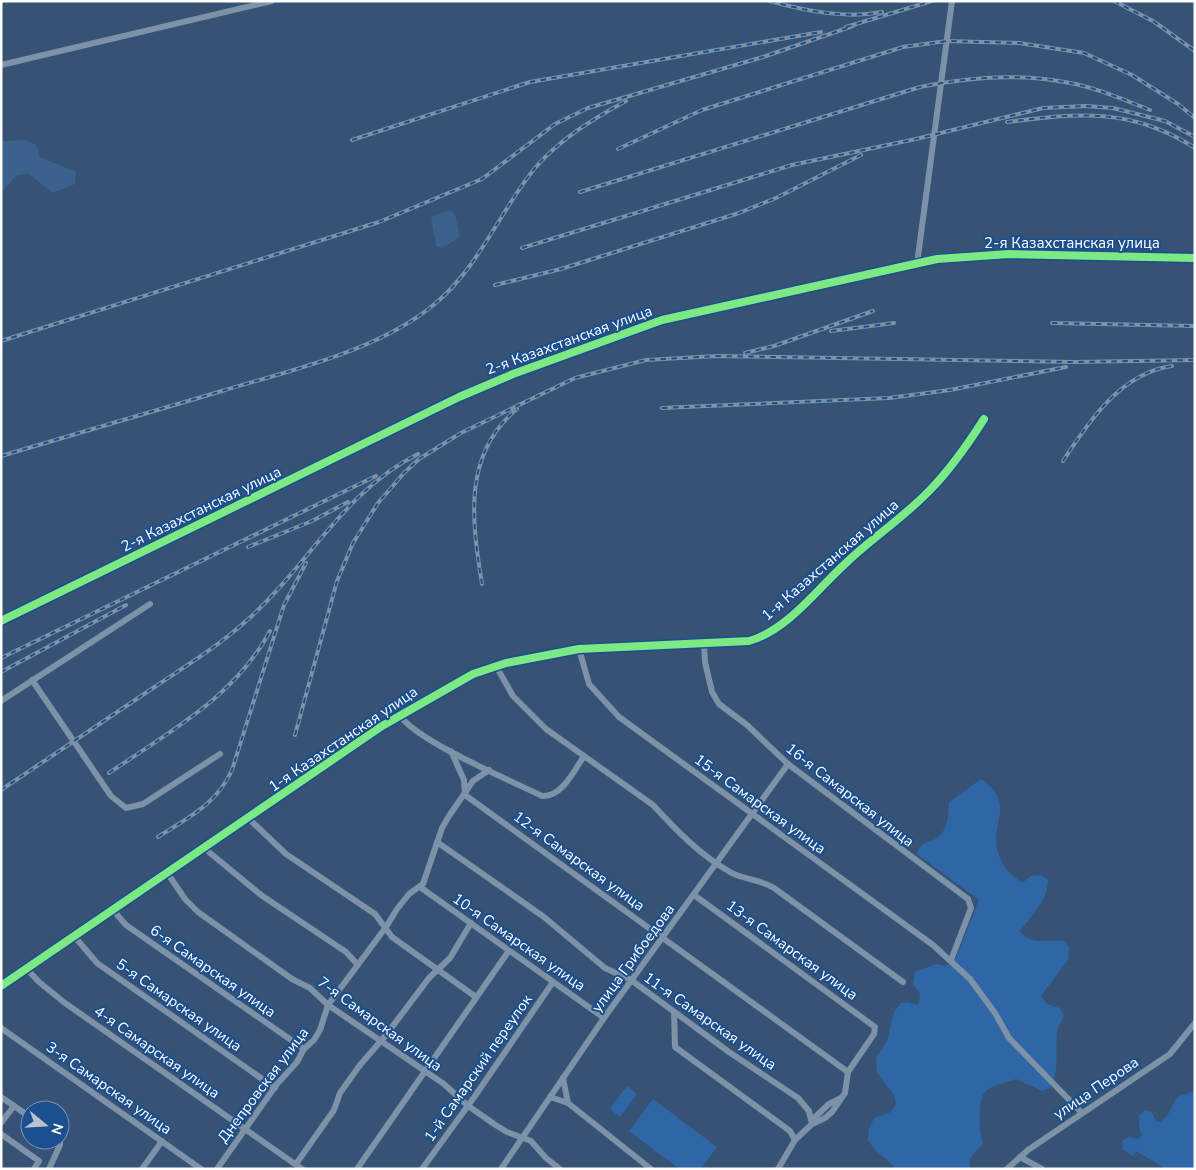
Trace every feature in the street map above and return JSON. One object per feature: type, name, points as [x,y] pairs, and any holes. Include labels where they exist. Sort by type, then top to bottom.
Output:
[{"type":"street","points":[[1,66],[272,1]]},
{"type":"street","points":[[917,264],[952,1]]},
{"type":"street","name":"2-я Казахстанская улица","points":[[1,622],[459,397],[513,374],[662,320],[937,259],[1008,254],[1195,258]]},
{"type":"street","name":"1-я Казахстанская улица","points":[[1,986],[400,715],[460,681],[496,666],[579,649],[704,644],[758,638],[774,629],[818,593],[846,563],[929,491],[959,456],[984,419]]},
{"type":"street","points":[[1,701],[150,604]]},
{"type":"street","name":"16-я Самарская улица","points":[[704,644],[705,662],[715,700],[747,725],[788,764],[968,899],[971,908],[951,960]]},
{"type":"street","name":"15-я Самарская улица","points":[[579,649],[589,684],[619,717],[951,960],[970,979],[996,1014],[1009,1038],[1082,1113]]},
{"type":"street","points":[[496,666],[513,696],[530,715],[546,729],[653,805],[659,814],[717,864],[738,876],[756,879],[774,888],[903,982]]},
{"type":"street","points":[[32,680],[111,796],[126,808],[143,804],[220,754]]},
{"type":"street","points":[[400,715],[405,724],[451,751],[542,796],[551,797],[558,793],[584,756]]},
{"type":"street","points":[[451,751],[464,780],[465,795]]},
{"type":"street","name":"улица Грибоедова","points":[[501,1169],[604,1018],[788,764]]},
{"type":"street","name":"Днепровская улица","points":[[217,1169],[275,1088],[314,1040],[320,1030],[328,1005],[386,927],[405,898],[420,887],[425,879],[437,842],[449,816],[473,781],[488,770]]},
{"type":"street","name":"12-я Самарская улица","points":[[465,795],[663,936],[848,1072]]},
{"type":"street","points":[[249,819],[286,854],[375,914],[392,937],[476,997]]},
{"type":"street","name":"11-я Самарская улица","points":[[437,842],[544,918],[605,968],[631,980],[798,1098],[805,1105],[812,1122]]},
{"type":"street","points":[[204,848],[262,895],[346,952],[358,965]]},
{"type":"street","name":"7-я Самарская улица","points":[[168,874],[185,899],[198,912],[292,980],[310,988],[328,1005],[424,1073],[444,1084],[467,1106],[507,1132],[531,1141],[546,1158],[560,1169]]},
{"type":"street","name":"10-я Самарская улица","points":[[420,887],[508,952],[604,1018]]},
{"type":"street","name":"13-я Самарская улица","points":[[694,895],[875,1027],[874,1034],[848,1072]]},
{"type":"street","name":"6-я Самарская улица","points":[[113,910],[126,925],[304,1050]]},
{"type":"street","points":[[299,1167],[334,1110],[340,1093],[352,1075],[424,984],[450,958],[471,923]]},
{"type":"street","name":"5-я Самарская улица","points":[[74,936],[97,963],[275,1088]]},
{"type":"street","points":[[357,1169],[508,952]]},
{"type":"street","name":"4-я Самарская улица","points":[[26,968],[39,982],[65,1003],[299,1167]]},
{"type":"street","name":"1-й Самарский переулок","points":[[422,1169],[553,982]]},
{"type":"street","points":[[674,1012],[675,1047],[790,1131],[795,1140]]},
{"type":"street","name":"улица Перова","points":[[1007,1169],[1020,1157],[1082,1113],[1170,1054],[1195,1023]]},
{"type":"street","name":"3-я Самарская улица","points":[[1,1028],[201,1169]]},
{"type":"street","points":[[778,1169],[795,1140],[812,1122],[825,1118],[842,1098],[846,1088],[848,1072]]},
{"type":"street","points":[[564,1077],[568,1104]]},
{"type":"street","points":[[1,1097],[20,1110]]},
{"type":"street","points":[[550,1097],[568,1104],[651,1169]]},
{"type":"street","points":[[1,1123],[14,1106]]},
{"type":"street","points":[[1,1134],[39,1161],[34,1169]]},
{"type":"street","points":[[142,1169],[162,1141]]},
{"type":"street","points":[[50,1166],[58,1150]]},
{"type":"street","points":[[1020,1157],[1042,1169]]},
{"type":"shaded area","points":[[25,140],[37,145],[40,157],[76,172],[75,184],[53,193],[29,174],[17,175],[1,193],[1,141]]},
{"type":"shaded area","points":[[450,210],[455,214],[460,237],[442,248],[436,246],[431,217]]},
{"type":"shaded area","points":[[981,779],[993,789],[999,799],[1000,809],[996,839],[997,851],[1003,864],[1022,883],[1031,876],[1042,875],[1048,880],[1042,901],[1020,931],[1033,940],[1063,941],[1069,946],[1068,960],[1041,996],[1047,1004],[1060,1008],[1064,1015],[1057,1032],[1055,1074],[1050,1088],[1042,1091],[1016,1079],[986,1091],[980,1108],[983,1144],[970,1158],[970,1169],[897,1169],[877,1152],[868,1141],[869,1129],[874,1118],[891,1112],[896,1104],[894,1095],[877,1073],[876,1058],[887,1041],[894,1012],[901,1003],[908,1002],[916,1005],[919,1003],[920,993],[913,985],[915,972],[936,964],[946,966],[956,958],[979,900],[917,854],[920,846],[938,837],[944,830],[949,802]]},
{"type":"shaded area","points":[[627,1086],[637,1094],[620,1117],[610,1109]]},
{"type":"shaded area","points":[[1195,1091],[1195,1169],[1166,1169],[1136,1151],[1133,1156],[1122,1149],[1123,1140],[1129,1137],[1138,1139],[1142,1135],[1139,1128],[1139,1116],[1145,1110],[1151,1111],[1156,1121],[1160,1122],[1167,1116],[1177,1097]]},
{"type":"shaded area","points":[[653,1099],[717,1147],[701,1169],[679,1169],[629,1131]]},
{"type":"railway","points":[[770,1],[826,13],[854,15],[882,12]]},
{"type":"railway","points":[[846,27],[932,1]]},
{"type":"railway","points":[[1114,1],[1153,21],[1195,51]]},
{"type":"railway","points":[[1,341],[379,222],[482,179],[555,124],[588,108],[763,57],[853,26]]},
{"type":"railway","points":[[352,140],[530,82],[821,32]]},
{"type":"railway","points":[[618,149],[702,110],[903,47],[947,41],[1019,43],[1084,53],[1132,75],[1178,104],[1195,118]]},
{"type":"railway","points":[[580,192],[920,87],[957,81],[1014,77],[1051,80],[1090,88],[1150,110]]},
{"type":"railway","points":[[1,456],[335,357],[363,346],[415,319],[437,302],[466,272],[535,168],[555,148],[578,130],[626,101]]},
{"type":"railway","points":[[522,248],[792,165],[916,139],[1043,108],[1086,106],[1113,108],[1165,121],[1195,137]]},
{"type":"railway","points":[[1007,122],[1081,115],[1126,119],[1149,125],[1195,148]]},
{"type":"railway","points":[[495,285],[561,269],[739,213],[776,198],[861,155]]},
{"type":"railway","points":[[745,353],[774,346],[873,311]]},
{"type":"railway","points":[[831,331],[894,323]]},
{"type":"railway","points":[[1052,323],[1195,326]]},
{"type":"railway","points":[[295,735],[337,581],[353,543],[378,503],[419,459],[461,433],[575,378],[646,360],[717,356],[1074,362],[1195,360]]},
{"type":"railway","points":[[1063,461],[1095,415],[1108,401],[1137,378],[1154,370],[1172,366]]},
{"type":"railway","points":[[662,408],[889,398],[950,390],[1066,367]]},
{"type":"railway","points":[[482,584],[474,513],[475,490],[479,468],[487,447],[499,427],[517,409]]},
{"type":"railway","points":[[1,790],[223,640],[267,601],[326,532],[368,489],[391,470],[418,454]]},
{"type":"railway","points":[[1,658],[376,476]]},
{"type":"railway","points":[[248,547],[312,521],[348,502]]},
{"type":"railway","points":[[158,837],[191,816],[210,801],[232,770],[284,605],[306,563]]},
{"type":"railway","points":[[1,672],[126,605]]},
{"type":"railway","points":[[109,773],[177,727],[219,694],[239,675],[270,631]]},
{"type":"cycle path","points":[[1,621],[459,397],[513,374],[662,320],[937,259],[1009,254],[1195,258]]},
{"type":"cycle path","points":[[1,986],[382,726],[473,674],[506,663],[579,649],[749,641],[777,628],[801,608],[835,573],[919,501],[937,483],[984,419]]}]
